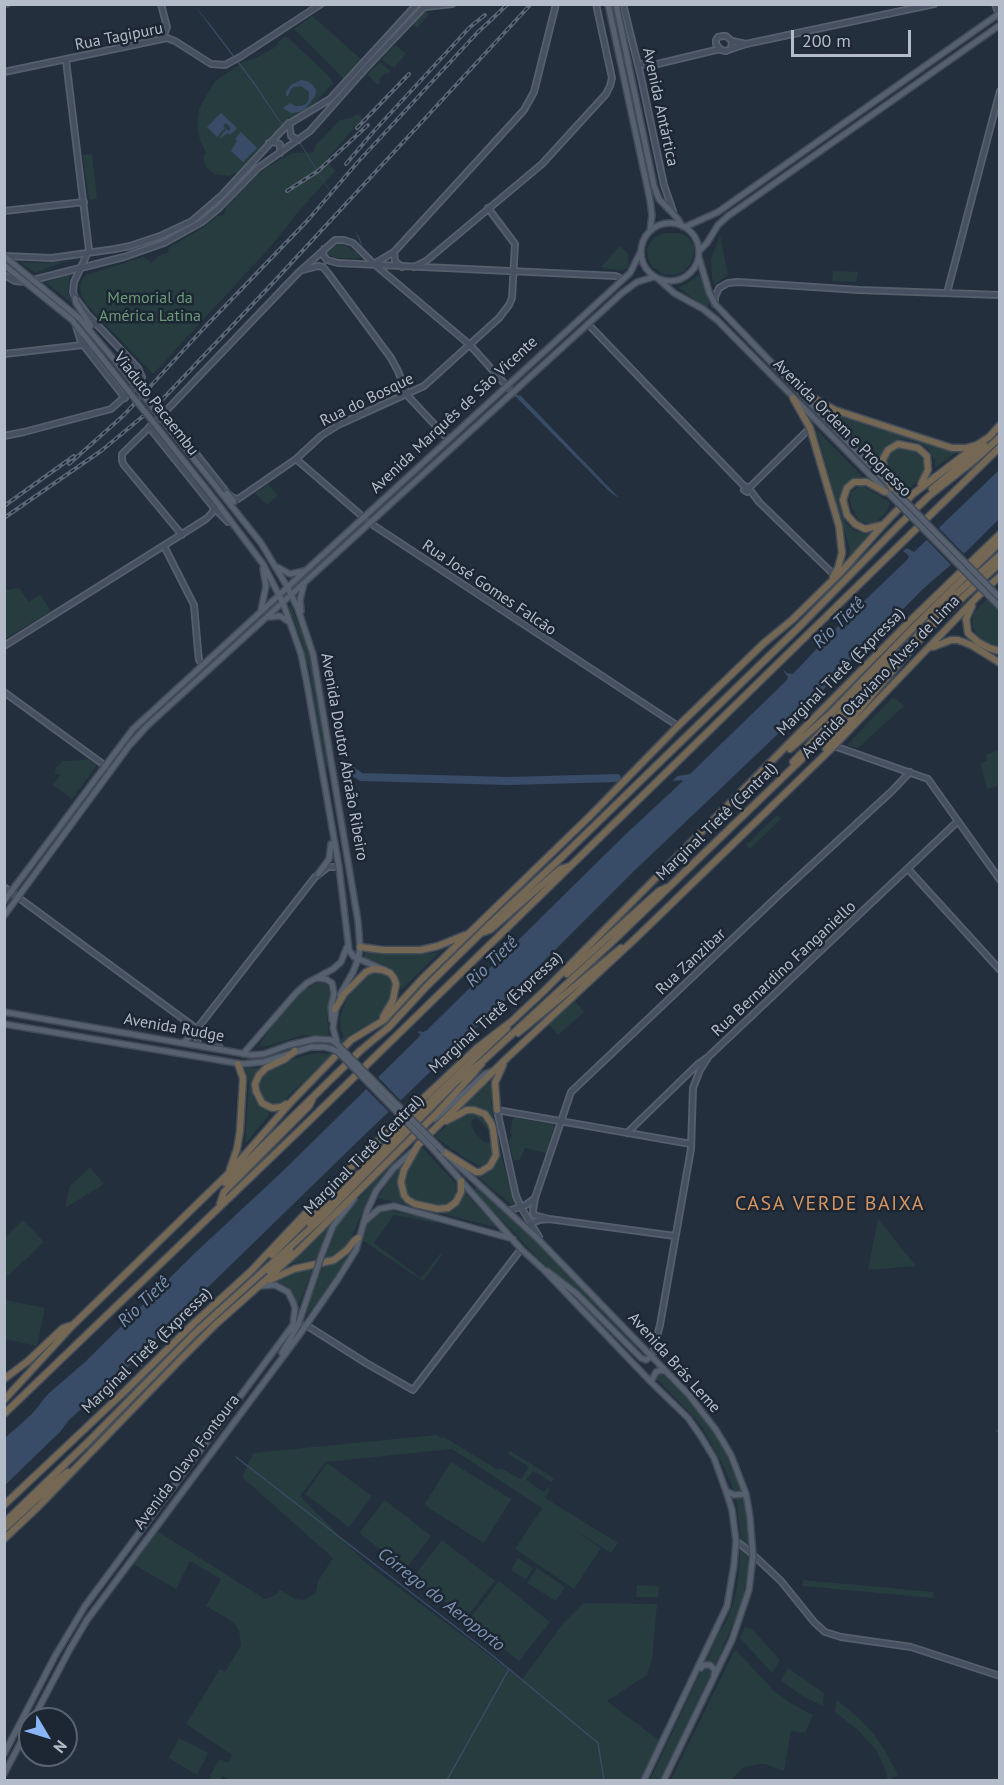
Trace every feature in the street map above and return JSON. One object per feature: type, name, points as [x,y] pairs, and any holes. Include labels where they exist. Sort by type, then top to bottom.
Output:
[{"type":"highway","points":[[799,390],[835,410],[934,442],[958,448],[977,445]]},
{"type":"highway","points":[[793,398],[810,428],[841,536],[842,553],[828,586]]},
{"type":"highway","points":[[913,494],[988,437],[999,425]]},
{"type":"highway","points":[[212,1190],[221,1187],[361,1050],[389,1027],[427,986],[801,625],[929,496],[976,459],[999,436]]},
{"type":"highway","points":[[929,496],[933,488],[986,443],[988,437]]},
{"type":"highway","points":[[4,1400],[73,1325],[227,1175],[292,1101],[351,1040],[384,1020],[421,980],[591,815],[678,726],[855,559],[927,476],[927,456],[922,451],[898,444],[888,450],[883,459],[884,470],[892,488]]},
{"type":"highway","points":[[4,1414],[323,1107],[999,447]]},
{"type":"highway","points":[[883,525],[866,528],[855,524],[847,515],[843,500],[847,488],[854,482],[867,482],[885,492]]},
{"type":"highway","name":"Marginal Tietê (Expressa)","points":[[4,1505],[250,1272],[359,1159],[444,1078],[545,990],[999,534]]},
{"type":"highway","points":[[777,757],[785,753],[831,713],[907,633],[999,542]]},
{"type":"highway","name":"Marginal Tietê (Central)","points":[[4,1523],[179,1349],[306,1232],[450,1088],[484,1060],[672,885],[808,753],[953,597],[999,555]]},
{"type":"highway","points":[[818,762],[838,734],[927,630],[999,563]]},
{"type":"highway","name":"Avenida Otaviano Alves de Lima","points":[[433,1130],[818,762],[999,577]]},
{"type":"highway","points":[[977,597],[966,619],[968,633],[978,642],[999,651]]},
{"type":"highway","points":[[785,774],[795,759],[893,657],[906,639],[907,633]]},
{"type":"highway","points":[[926,652],[944,642],[958,640],[971,645],[999,663]]},
{"type":"highway","points":[[480,934],[490,930],[560,869],[570,866]]},
{"type":"highway","points":[[545,990],[560,980],[659,891],[672,885]]},
{"type":"highway","points":[[360,947],[383,950],[426,949],[471,932]]},
{"type":"highway","points":[[507,1037],[515,1035],[636,938]]},
{"type":"highway","points":[[335,1009],[344,994],[366,972],[376,969],[390,973],[396,984],[393,1000],[384,1015],[369,1030]]},
{"type":"highway","points":[[306,1232],[311,1222],[375,1156],[512,1021]]},
{"type":"highway","points":[[292,1101],[281,1107],[267,1106],[259,1100],[255,1084],[259,1075],[266,1068],[285,1059],[295,1051]]},
{"type":"highway","points":[[496,1110],[495,1083],[508,1057]]},
{"type":"highway","points":[[4,1539],[73,1472],[215,1324],[296,1253],[436,1114],[484,1060]]},
{"type":"highway","points":[[227,1175],[237,1149],[240,1131],[243,1078],[238,1064]]},
{"type":"highway","points":[[218,1207],[224,1192],[309,1106],[316,1094]]},
{"type":"highway","points":[[443,1152],[472,1171],[486,1170],[494,1162],[497,1148],[491,1123],[485,1114],[480,1111],[467,1110],[433,1130],[418,1145],[408,1161],[402,1176],[402,1189],[408,1200],[415,1204],[438,1209],[448,1208],[456,1203],[459,1197],[461,1181]]},
{"type":"highway","points":[[250,1272],[274,1253],[369,1159],[375,1156]]},
{"type":"highway","points":[[246,1285],[255,1283],[342,1205]]},
{"type":"highway","points":[[260,1285],[294,1269],[334,1260],[358,1238]]},
{"type":"highway","points":[[4,1379],[28,1361],[63,1328],[73,1325]]},
{"type":"highway","points":[[4,1529],[62,1476],[67,1472],[73,1472]]},
{"type":"main road","name":"Avenida Antártica","points":[[608,4],[651,208],[650,231]]},
{"type":"main road","name":"Avenida Antártica","points":[[616,4],[656,194],[662,204],[684,226]]},
{"type":"main road","points":[[684,226],[718,212],[999,15]]},
{"type":"main road","points":[[700,250],[718,225],[728,216],[999,25]]},
{"type":"main road","points":[[666,223],[684,226],[697,239],[700,250],[695,268],[682,279],[669,282],[655,277],[646,268],[641,251],[643,243],[650,231],[657,226],[666,223]]},
{"type":"main road","name":"Avenida Marquês de São Vicente","points":[[4,902],[133,729],[630,273],[641,251]]},
{"type":"main road","points":[[4,256],[70,309],[93,333]]},
{"type":"main road","name":"Avenida Ordem e Progresso","points":[[699,258],[715,304],[892,488],[897,498]]},
{"type":"main road","name":"Viaduto Pacaembu","points":[[4,265],[75,324],[215,500]]},
{"type":"main road","name":"Avenida Marquês de São Vicente","points":[[4,916],[141,732],[631,285],[655,277]]},
{"type":"main road","name":"Avenida Ordem e Progresso","points":[[655,277],[674,293],[703,309],[717,320],[885,492],[897,498],[997,598],[999,607]]},
{"type":"main road","points":[[75,298],[93,333]]},
{"type":"main road","name":"Viaduto Pacaembu","points":[[93,333],[225,494]]},
{"type":"main road","name":"Avenida Doutor Abraão Ribeiro","points":[[225,494],[261,543],[288,588],[313,654],[319,682],[358,921],[360,947],[353,972],[335,1009],[333,1028],[337,1043]]},
{"type":"main road","name":"Avenida Doutor Abraão Ribeiro","points":[[215,500],[262,564],[280,595],[301,654],[339,867],[348,942]]},
{"type":"main road","points":[[260,613],[266,586],[262,564]]},
{"type":"main road","points":[[275,565],[290,574],[308,569]]},
{"type":"main road","points":[[303,624],[300,604],[305,583]]},
{"type":"main road","points":[[266,619],[277,616],[290,622]]},
{"type":"main road","points":[[318,874],[331,854],[332,833]]},
{"type":"main road","points":[[339,867],[347,872],[353,890]]},
{"type":"main road","points":[[348,942],[350,953],[357,959],[382,967],[390,973]]},
{"type":"main road","points":[[243,1054],[287,1001],[341,962],[348,942]]},
{"type":"main road","points":[[316,978],[326,979],[332,983],[333,1028]]},
{"type":"main road","name":"Avenida Rudge","points":[[4,1012],[243,1054],[264,1054],[315,1039],[331,1040],[337,1043]]},
{"type":"main road","name":"Avenida Rudge","points":[[4,1024],[238,1064],[258,1064],[295,1051],[316,1047],[332,1049]]},
{"type":"main road","points":[[183,1042],[198,1029]]},
{"type":"main road","name":"Avenida Brás Leme","points":[[337,1043],[443,1152],[508,1210],[652,1356],[689,1395],[716,1430],[731,1455],[746,1494],[750,1517],[753,1555],[749,1590],[740,1619],[664,1780]]},
{"type":"main road","points":[[198,1046],[204,1058]]},
{"type":"main road","name":"Avenida Brás Leme","points":[[332,1049],[338,1052],[434,1150],[521,1249],[687,1418],[716,1462],[732,1510],[736,1541],[734,1572],[727,1606],[644,1780]]},
{"type":"main road","points":[[271,1372],[302,1310],[322,1254],[338,1219],[361,1192],[442,1112],[485,1074],[495,1069]]},
{"type":"main road","name":"Avenida Olavo Fontoura","points":[[39,1707],[87,1620],[306,1325],[351,1260],[372,1200],[380,1186],[393,1169],[418,1145]]},
{"type":"main road","points":[[363,1223],[379,1209],[394,1206],[513,1239]]},
{"type":"main road","points":[[543,1269],[577,1294],[641,1358],[646,1360],[652,1356]]},
{"type":"main road","points":[[260,1285],[271,1284],[284,1288],[298,1310],[306,1299]]},
{"type":"main road","name":"Avenida Olavo Fontoura","points":[[8,1744],[17,1731],[55,1656],[85,1606],[295,1325],[295,1308]]},
{"type":"main road","points":[[302,1310],[306,1325]]},
{"type":"main road","points":[[651,1382],[652,1377],[658,1371],[662,1370],[669,1374]]},
{"type":"main road","points":[[232,1408],[233,1414],[240,1413]]},
{"type":"main road","points":[[199,1469],[205,1456],[228,1424],[226,1422],[219,1425]]},
{"type":"main road","points":[[184,1471],[193,1477]]},
{"type":"main road","points":[[726,1491],[734,1495],[746,1494]]},
{"type":"main road","points":[[746,1548],[752,1544]]},
{"type":"main road","points":[[85,1606],[83,1615],[87,1620]]},
{"type":"main road","points":[[698,1670],[704,1665],[710,1665],[715,1670],[714,1677]]},
{"type":"main road","points":[[4,1754],[8,1744],[18,1747],[4,1774]]},
{"type":"street","points":[[161,4],[166,22],[164,38]]},
{"type":"street","name":"Rua Tagipuru","points":[[4,72],[164,38],[176,41],[211,64],[225,65],[321,4]]},
{"type":"street","points":[[4,256],[52,258],[130,246],[192,221],[218,198],[289,123],[330,99],[422,6],[452,4]]},
{"type":"street","points":[[374,264],[394,252],[528,105],[534,92],[556,4]]},
{"type":"street","points":[[414,267],[431,256],[542,164],[610,89],[611,71],[596,4]]},
{"type":"street","name":"Avenida Antártica","points":[[623,4],[664,185],[674,215]]},
{"type":"street","points":[[638,63],[649,66],[718,48],[726,51],[746,44],[934,4]]},
{"type":"street","points":[[995,4],[999,15]]},
{"type":"street","points":[[4,275],[15,281],[25,282],[161,244],[191,229],[210,216],[252,174],[298,140],[310,123],[422,6]]},
{"type":"street","points":[[718,48],[716,40],[720,36],[746,44]]},
{"type":"street","points":[[732,41],[732,49]]},
{"type":"street","points":[[4,436],[111,409],[125,398],[141,380],[142,375],[75,298],[73,286],[89,252],[66,60]]},
{"type":"street","points":[[641,76],[649,66]]},
{"type":"street","points":[[947,293],[999,91]]},
{"type":"street","points":[[306,114],[310,123]]},
{"type":"street","points":[[289,123],[289,134],[298,140]]},
{"type":"street","points":[[269,143],[274,141],[280,144],[280,153]]},
{"type":"street","points":[[4,211],[84,202]]},
{"type":"street","name":"Rua do Bosque","points":[[225,494],[233,498],[240,498],[296,459],[321,436],[338,425],[424,386],[499,318],[509,305],[513,292],[515,242],[488,208]]},
{"type":"street","points":[[182,535],[124,465],[121,459],[124,450],[164,413],[298,273],[324,249],[339,239],[353,243],[374,264],[470,345],[513,393]]},
{"type":"street","points":[[324,249],[323,255],[327,260],[338,263],[616,276],[622,279]]},
{"type":"street","points":[[102,250],[103,262]]},
{"type":"street","points":[[394,252],[395,261],[402,267]]},
{"type":"street","points":[[431,256],[435,264],[444,268]]},
{"type":"street","points":[[328,273],[330,266],[338,263]]},
{"type":"street","points":[[298,273],[310,267],[323,267],[395,364],[406,395],[448,440]]},
{"type":"street","points":[[715,304],[719,288],[728,283],[738,282],[999,295]]},
{"type":"street","points":[[75,324],[83,345],[125,398]]},
{"type":"street","points":[[588,324],[759,502],[830,572],[835,573]]},
{"type":"street","points":[[4,354],[83,345],[96,350]]},
{"type":"street","points":[[164,413],[225,494]]},
{"type":"street","points":[[149,427],[214,508],[228,522],[231,522]]},
{"type":"street","points":[[748,488],[810,428]]},
{"type":"street","points":[[161,443],[178,430]]},
{"type":"street","name":"Rua José Gomes Falcão","points":[[296,459],[370,523],[678,726]]},
{"type":"street","points":[[4,646],[182,535],[211,515],[214,508]]},
{"type":"street","points":[[206,519],[222,516]]},
{"type":"street","points":[[164,546],[194,605],[199,660],[202,665]]},
{"type":"street","points":[[4,692],[111,770]]},
{"type":"street","points":[[834,746],[930,781],[999,880]]},
{"type":"street","name":"Rua Zanzibar","points":[[549,1219],[534,1215],[532,1211],[569,1095],[910,772]]},
{"type":"street","name":"Rua Bernardino Fanganiello","points":[[627,1133],[958,821]]},
{"type":"street","points":[[198,1046],[198,1029],[318,874],[328,867],[339,867]]},
{"type":"street","points":[[908,869],[999,970]]},
{"type":"street","points":[[4,887],[198,1029],[221,1049]]},
{"type":"street","points":[[652,1356],[691,1144],[693,1088],[708,1057]]},
{"type":"street","points":[[694,1068],[695,1081]]},
{"type":"street","points":[[545,1247],[520,1207],[516,1196],[496,1110],[691,1144]]},
{"type":"street","points":[[508,1210],[530,1203],[535,1198]]},
{"type":"street","points":[[530,1224],[549,1219],[675,1236]]},
{"type":"street","points":[[295,1325],[306,1325],[413,1390],[521,1249]]},
{"type":"street","points":[[736,1541],[785,1585],[820,1628],[832,1635],[911,1647],[999,1676]]},
{"type":"green space","points":[[424,9],[429,14],[417,28],[412,25],[363,78],[361,76]]},
{"type":"green space","points":[[312,16],[363,61],[345,80],[294,29]]},
{"type":"green space","points":[[284,37],[287,37],[328,75],[333,83],[309,109],[286,123],[240,172],[229,176],[214,174],[206,167],[203,157],[206,153],[197,127],[202,103],[215,81],[245,61],[254,59],[274,48]]},
{"type":"green space","points":[[394,46],[406,54],[394,68],[382,59]]},
{"type":"green space","points":[[379,63],[391,71],[388,74],[386,72],[378,85],[368,74]]},
{"type":"green space","name":"Memorial da América Latina","points":[[358,114],[363,118],[326,160],[335,171],[273,244],[153,374],[87,305],[82,297],[80,286],[86,275],[144,257],[151,263],[161,254],[166,254],[169,251],[168,248],[203,228],[217,216],[224,215],[226,208],[267,167],[292,153],[314,152],[315,146],[340,120]]},
{"type":"green space","points":[[92,154],[97,199],[89,200],[83,155]]},
{"type":"green space","points":[[665,233],[683,234],[694,246],[691,263],[678,274],[661,273],[649,261],[647,250],[649,244],[654,238]]},
{"type":"green space","points":[[720,235],[728,275],[714,285],[711,259]]},
{"type":"green space","points":[[342,243],[361,257],[337,258],[328,255],[328,251]]},
{"type":"green space","points":[[620,246],[628,253],[628,268],[621,270],[602,268],[601,267]]},
{"type":"green space","points":[[79,260],[58,264],[35,273],[20,262],[47,263]]},
{"type":"green space","points":[[833,271],[858,272],[856,282],[832,281]]},
{"type":"green space","points":[[70,275],[68,292],[72,303],[45,282]]},
{"type":"green space","points":[[699,275],[709,307],[703,306],[678,287]]},
{"type":"green space","points":[[824,411],[958,451],[935,468],[935,460],[927,447],[914,441],[900,439],[882,453],[879,465],[855,444]]},
{"type":"green space","points":[[816,429],[861,475],[845,485],[840,495],[840,505],[846,523],[854,530],[860,533],[872,533],[847,560],[850,550],[848,541]]},
{"type":"green space","points":[[903,447],[920,452],[926,463],[924,475],[907,491],[899,487],[892,478],[888,464],[888,458],[892,452]]},
{"type":"green space","points":[[268,484],[278,495],[267,505],[255,493]]},
{"type":"green space","points":[[861,485],[890,502],[887,511],[875,523],[859,521],[852,508],[851,493]]},
{"type":"green space","points":[[19,588],[29,602],[40,594],[51,611],[5,639],[5,590]]},
{"type":"green space","points":[[987,599],[999,611],[999,649],[978,637],[973,628],[973,617],[976,610]]},
{"type":"green space","points":[[291,605],[305,641],[312,668],[328,767],[325,767],[309,668],[289,607]]},
{"type":"green space","points":[[892,698],[904,706],[858,748],[847,745]]},
{"type":"green space","points":[[999,750],[999,785],[987,789],[980,763],[987,761],[986,755]]},
{"type":"green space","points":[[86,758],[97,765],[72,799],[53,785],[61,774],[55,774],[56,767],[62,761],[85,760]]},
{"type":"green space","points":[[777,815],[781,819],[750,849],[746,845]]},
{"type":"green space","points":[[365,952],[423,954],[440,952],[401,990],[396,972],[385,965],[365,958]]},
{"type":"green space","points":[[376,971],[388,975],[393,986],[390,1001],[384,1011],[373,1022],[348,1036],[282,1102],[269,1104],[263,1100],[259,1091],[259,1082],[270,1067],[307,1055],[329,1054],[344,1036],[340,1017],[347,998],[364,978]]},
{"type":"green space","points":[[318,982],[325,983],[330,993],[327,1018],[329,1036],[303,1035],[261,1046],[260,1044],[275,1022],[305,990]]},
{"type":"green space","points":[[574,1000],[584,1012],[558,1035],[548,1024]]},
{"type":"green space","points":[[245,1068],[259,1068],[253,1080],[253,1097],[261,1108],[268,1109],[269,1115],[245,1144],[249,1083]]},
{"type":"green space","points":[[488,1082],[491,1085],[491,1104],[495,1121],[478,1107],[470,1106],[455,1112],[485,1083]]},
{"type":"green space","points":[[471,1114],[477,1114],[485,1120],[489,1131],[477,1118],[472,1120],[471,1124],[476,1134],[493,1147],[491,1159],[479,1166],[435,1137],[452,1122]]},
{"type":"green space","points":[[513,1117],[555,1125],[546,1153],[525,1148],[520,1160],[513,1160],[509,1141],[513,1134],[510,1133]]},
{"type":"green space","points":[[422,1147],[456,1184],[455,1195],[446,1205],[416,1200],[404,1187],[404,1176]]},
{"type":"green space","points":[[500,1151],[515,1204],[512,1205],[477,1176],[494,1167]]},
{"type":"green space","points":[[398,1156],[372,1190],[350,1241],[337,1255],[325,1258],[345,1213]]},
{"type":"green space","points":[[405,1161],[398,1179],[398,1192],[404,1200],[416,1207],[378,1198],[394,1173]]},
{"type":"green space","points":[[90,1167],[104,1184],[65,1208],[70,1186]]},
{"type":"green space","points":[[477,1187],[542,1247],[639,1347],[636,1350],[581,1297],[599,1318],[597,1320],[580,1303],[575,1291],[542,1262],[473,1190]]},
{"type":"green space","points":[[463,1191],[495,1227],[439,1213],[455,1207]]},
{"type":"green space","points":[[342,1208],[330,1227],[317,1259],[288,1264]]},
{"type":"green space","points":[[384,1211],[437,1221],[436,1223],[394,1215],[374,1243],[421,1278],[440,1254],[442,1255],[423,1281],[362,1240],[367,1222],[378,1212]]},
{"type":"green space","points":[[878,1219],[916,1266],[868,1270]]},
{"type":"green space","points":[[23,1220],[44,1242],[8,1276],[5,1272],[5,1238]]},
{"type":"green space","points":[[352,1250],[331,1284],[307,1315],[310,1298],[323,1266],[336,1262]]},
{"type":"green space","points":[[312,1269],[297,1306],[293,1292],[276,1280],[292,1273]]},
{"type":"green space","points":[[5,1300],[45,1308],[37,1346],[5,1339]]},
{"type":"green space","points":[[658,1367],[707,1421],[726,1453],[744,1496],[750,1540],[742,1602],[719,1657],[660,1780],[650,1780],[728,1618],[735,1598],[741,1539],[737,1503],[722,1463],[702,1427],[651,1373]]},
{"type":"green space","points":[[220,1408],[223,1411],[196,1448],[192,1444],[193,1439],[216,1416]]},
{"type":"green space","points":[[436,1435],[444,1437],[498,1470],[500,1468],[521,1479],[529,1467],[508,1454],[510,1451],[554,1478],[552,1482],[533,1471],[526,1480],[544,1492],[547,1488],[550,1489],[545,1498],[618,1543],[611,1553],[573,1529],[601,1548],[574,1589],[515,1549],[542,1508],[452,1449],[326,1462],[300,1496],[366,1563],[521,1681],[562,1625],[584,1603],[657,1604],[652,1659],[647,1675],[607,1701],[661,1742],[643,1780],[231,1780],[223,1776],[220,1780],[209,1778],[219,1759],[228,1763],[232,1755],[186,1724],[220,1669],[225,1672],[241,1645],[239,1631],[235,1624],[206,1606],[221,1579],[190,1561],[176,1589],[133,1564],[157,1531],[265,1599],[274,1596],[280,1590],[296,1599],[303,1600],[316,1593],[318,1581],[333,1558],[242,1477],[253,1453]]},
{"type":"green space","points":[[451,1462],[511,1499],[484,1543],[424,1505]]},
{"type":"green space","points":[[327,1463],[372,1496],[349,1527],[305,1494]]},
{"type":"green space","points":[[385,1500],[431,1536],[406,1569],[359,1533]]},
{"type":"green space","points":[[442,1540],[495,1581],[466,1618],[413,1577]]},
{"type":"green space","points":[[518,1558],[533,1568],[526,1579],[511,1570]]},
{"type":"green space","points":[[537,1568],[565,1587],[556,1601],[527,1583]]},
{"type":"green space","points":[[803,1580],[934,1592],[933,1598],[803,1586]]},
{"type":"green space","points":[[499,1581],[550,1622],[519,1661],[468,1621]]},
{"type":"green space","points":[[637,1585],[659,1586],[658,1597],[636,1597]]},
{"type":"green space","points":[[745,1627],[752,1629],[780,1660],[772,1673],[740,1638]]},
{"type":"green space","points":[[736,1650],[775,1692],[813,1715],[805,1733],[791,1731],[784,1771],[759,1764],[744,1767],[731,1780],[671,1780],[733,1653]]},
{"type":"green space","points":[[788,1668],[824,1693],[823,1706],[801,1695],[781,1681]]},
{"type":"green space","points":[[837,1700],[873,1733],[898,1775],[888,1780],[876,1750],[857,1729],[835,1712]]},
{"type":"green space","points":[[179,1738],[208,1753],[197,1775],[169,1758]]},
{"type":"water","points":[[194,5],[254,82],[280,121],[298,136],[355,231],[298,141],[297,136],[279,121]]},
{"type":"water","points":[[301,80],[313,85],[316,90],[315,96],[306,108],[300,112],[291,113],[283,108],[290,103],[301,106],[309,99],[309,92],[301,86],[291,89],[286,96],[291,85]]},
{"type":"water","points":[[221,113],[237,128],[230,135],[228,133],[219,139],[226,129],[229,131],[231,128],[226,123],[223,126],[225,128],[217,137],[207,127]]},
{"type":"water","points":[[241,132],[257,148],[243,162],[231,151],[237,141],[235,139]]},
{"type":"water","points":[[364,251],[471,345],[619,498],[610,492],[517,398],[471,346],[402,287]]},
{"type":"water","points":[[999,470],[999,519],[923,589],[801,712],[633,872],[505,1000],[165,1329],[140,1356],[69,1420],[60,1432],[5,1485],[5,1438],[32,1414],[48,1394],[85,1362],[195,1253],[284,1170],[418,1038],[421,1034],[418,1033],[419,1031],[427,1030],[683,781],[673,781],[675,778],[690,774],[787,680],[788,677],[782,669],[793,674],[840,624],[908,559],[909,556],[903,551],[907,548],[914,552]]},
{"type":"pier","points":[[936,525],[966,556],[953,567],[924,537]]},
{"type":"pier","points":[[376,1075],[403,1103],[391,1114],[364,1087]]},
{"type":"waterway","points":[[347,767],[361,777],[509,781],[617,778]]},
{"type":"waterway","points":[[342,776],[361,777]]},
{"type":"waterway","points":[[137,1359],[142,1366]]},
{"type":"waterway","name":"Córrego do Aeroporto","points":[[236,1457],[492,1655],[598,1743],[604,1780]]},
{"type":"waterway","points":[[447,1780],[509,1669]]},
{"type":"railway","points":[[69,464],[124,415],[308,220],[357,163],[478,32],[508,4]]},
{"type":"railway","points":[[4,518],[101,451],[159,403],[531,4]]},
{"type":"railway","points":[[346,164],[470,27],[485,15]]},
{"type":"railway","points":[[357,128],[409,74]]},
{"type":"railway","points":[[287,191],[318,171],[368,125]]},
{"type":"railway","points":[[4,506],[74,456]]},
{"type":"district","name":"CASA VERDE BAIXA","points":[[830,1204]]},
{"type":"water label","name":"Rio Tietê","points":[[839,623]]},
{"type":"water label","name":"Rio Tietê","points":[[492,962]]},
{"type":"water label","name":"Rio Tietê","points":[[144,1302]]}]
